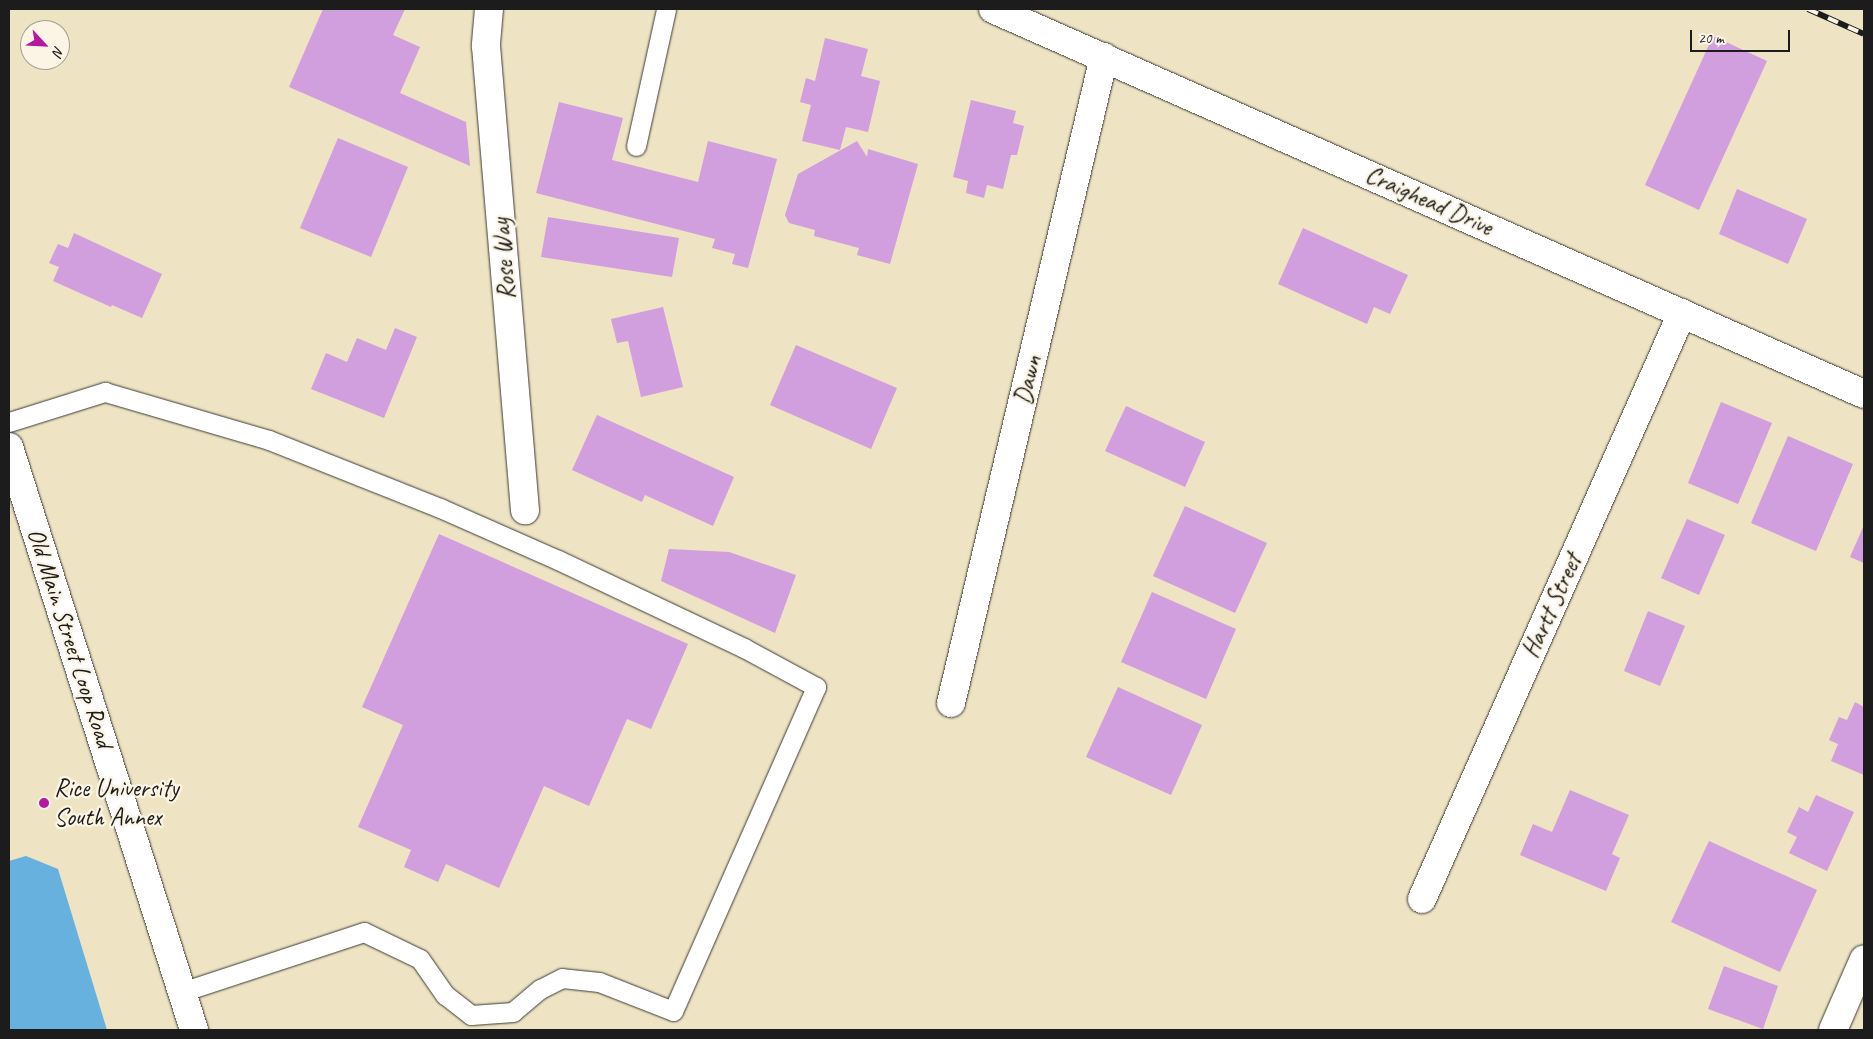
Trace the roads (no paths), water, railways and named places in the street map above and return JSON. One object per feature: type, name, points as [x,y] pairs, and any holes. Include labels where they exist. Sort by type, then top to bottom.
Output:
[{"type":"street","name":"Rose Way","points":[[489,9],[486,46],[525,510]]},
{"type":"street","name":"Craighead Drive","points":[[994,9],[1864,394]]},
{"type":"street","name":"Dawn","points":[[951,703],[1104,57]]},
{"type":"street","name":"Hartt Street","points":[[1422,899],[1682,313]]},
{"type":"street","name":"Old Main Street Loop Road","points":[[9,446],[194,1030]]},
{"type":"street","points":[[1833,1030],[1864,960]]},
{"type":"lane","points":[[636,146],[666,9]]},
{"type":"lane","points":[[9,422],[105,392],[269,440],[440,508],[558,560],[744,648],[816,687],[673,1011],[599,982],[562,978],[540,989],[513,1012],[471,1015],[445,995],[420,958],[364,932],[182,992]]},
{"type":"water","points":[[26,856],[58,869],[107,1030],[9,1030],[9,861]]},
{"type":"railway","points":[[1808,9],[1864,34]]},
{"type":"place","name":"Rice University South Annex","points":[[44,803]]}]
